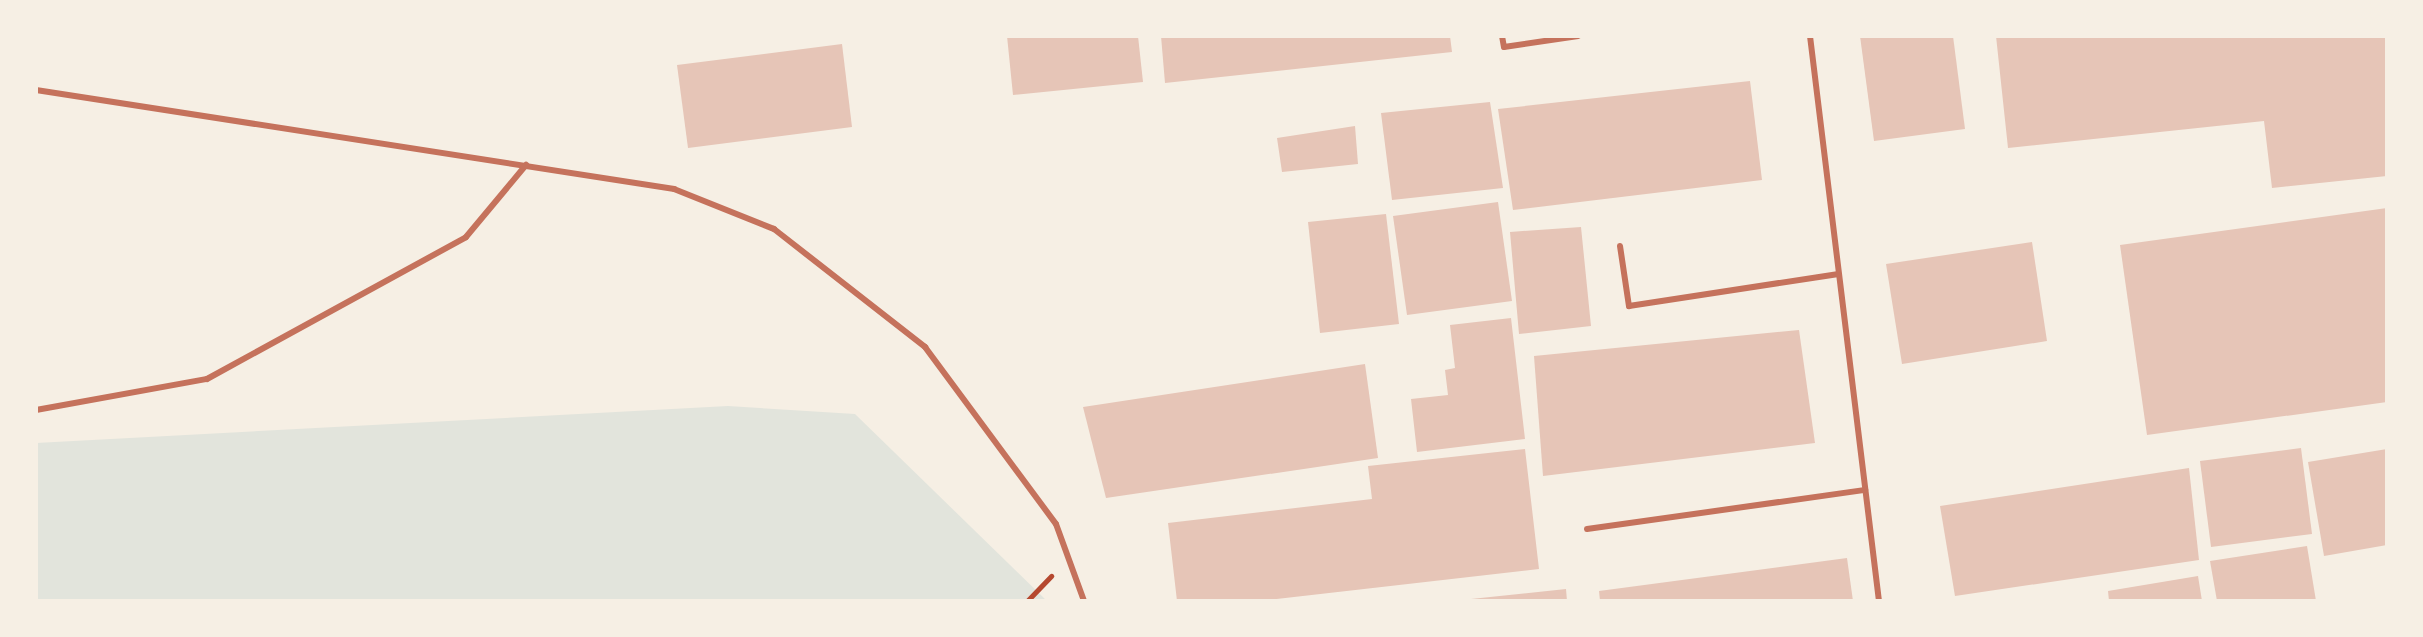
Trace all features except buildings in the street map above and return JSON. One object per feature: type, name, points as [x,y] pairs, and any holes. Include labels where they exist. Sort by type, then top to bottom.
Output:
[{"type":"lane","points":[[1502,36],[1504,47],[1578,36]]},
{"type":"lane","points":[[1810,36],[1879,601]]},
{"type":"lane","points":[[36,90],[674,189],[774,229],[925,347],[1056,524],[1084,601]]},
{"type":"lane","points":[[36,410],[207,379],[466,237],[526,165]]},
{"type":"lane","points":[[1620,246],[1629,306],[1839,274]]},
{"type":"lane","points":[[1587,529],[1865,490]]},
{"type":"path","points":[[1027,601],[1068,558]]},
{"type":"shaded area","points":[[728,406],[855,414],[1047,601],[36,601],[36,443]]}]
